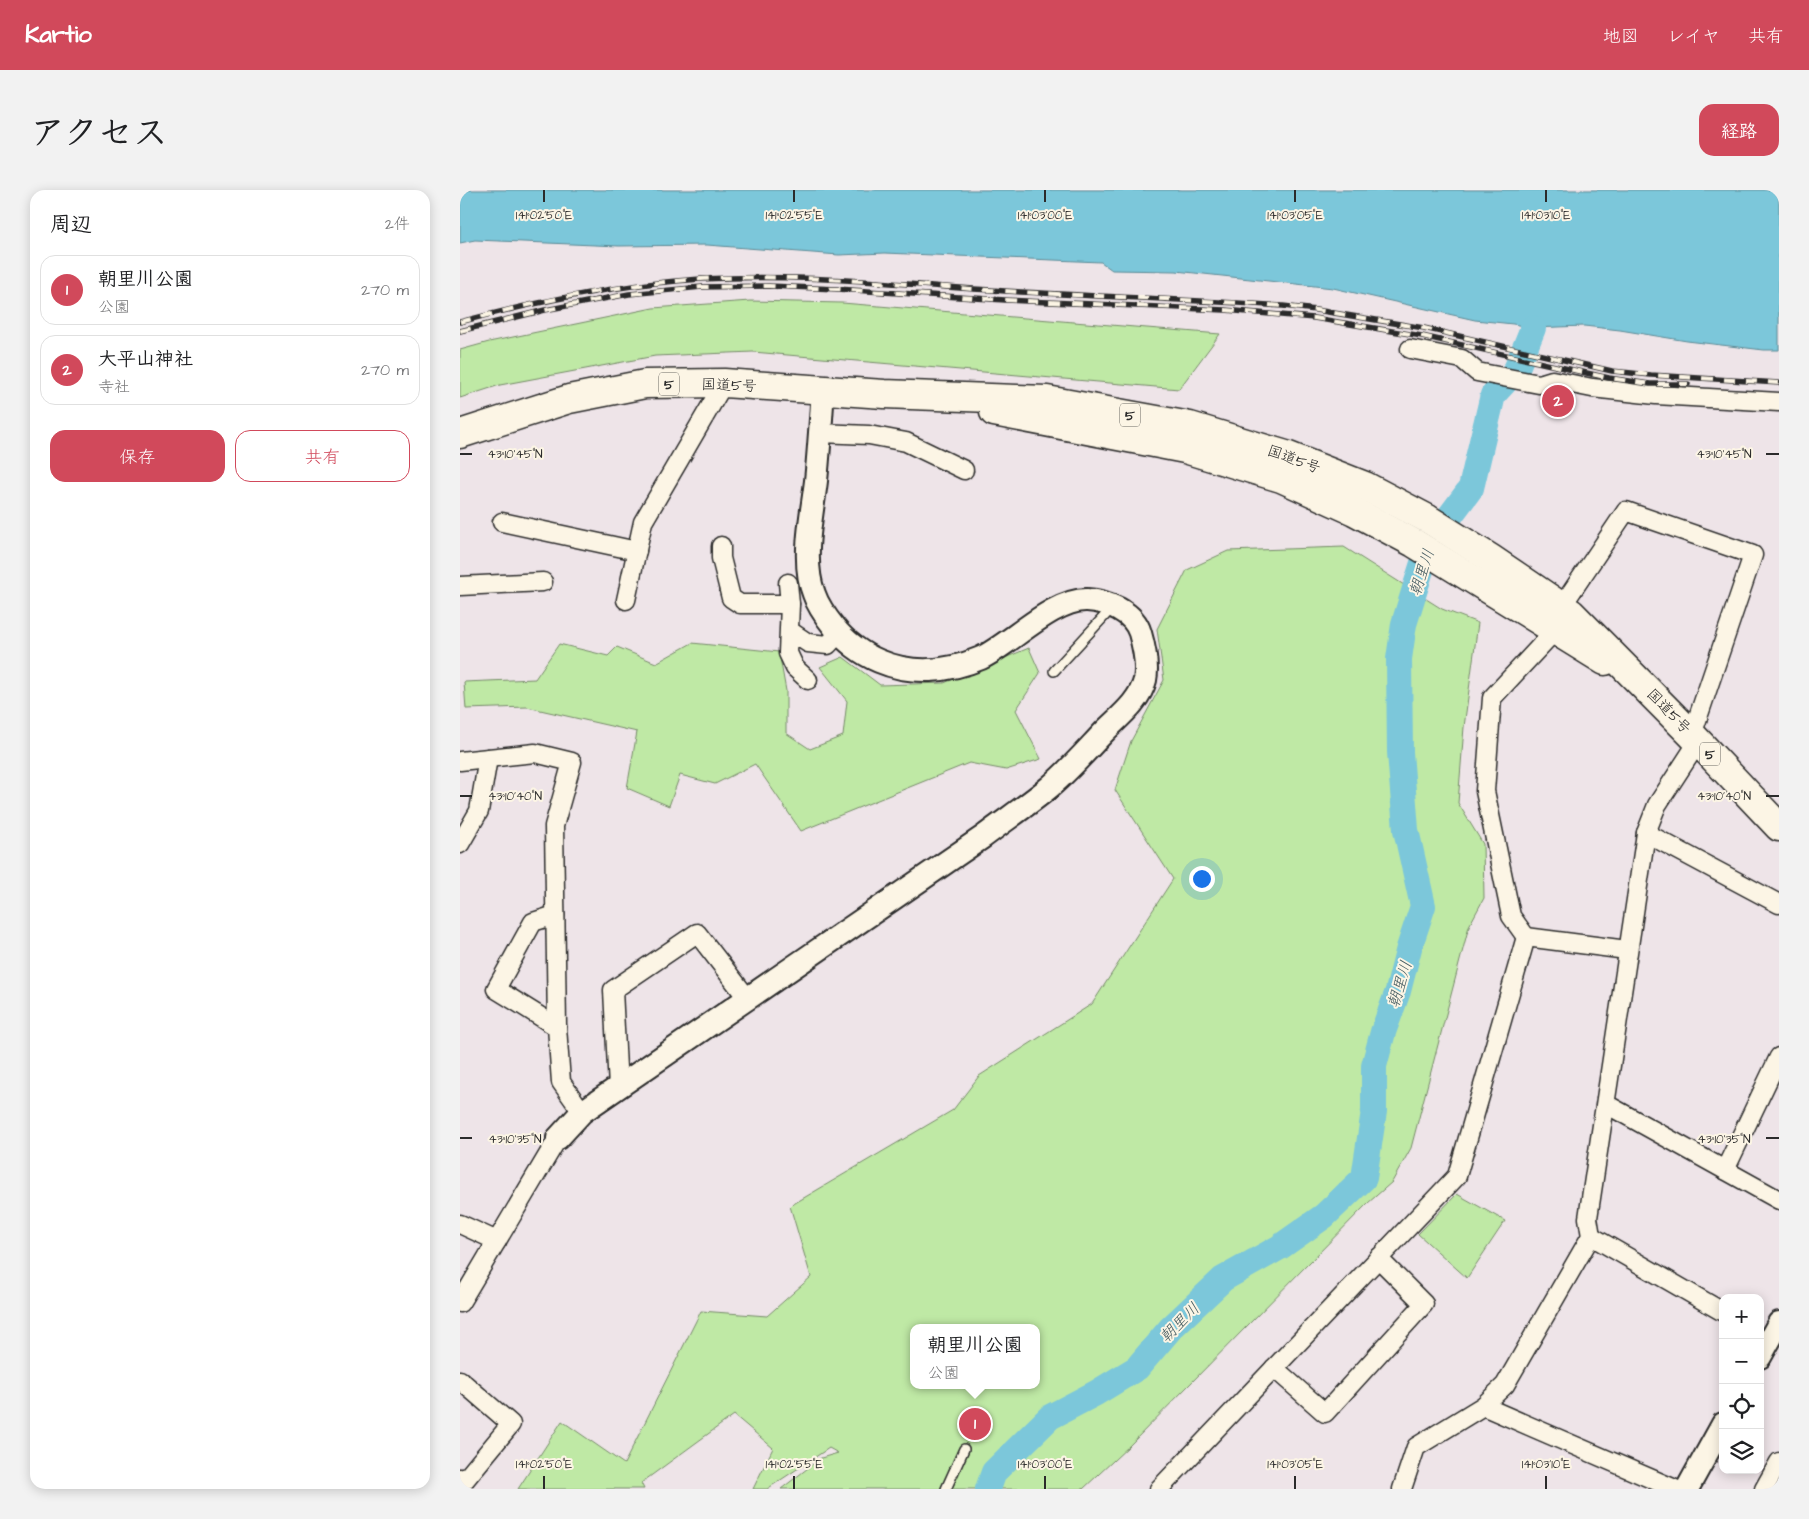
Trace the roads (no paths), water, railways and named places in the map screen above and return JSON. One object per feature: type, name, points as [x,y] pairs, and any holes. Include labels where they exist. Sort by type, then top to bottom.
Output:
[{"type":"highway","name":"国道5号","points":[[460,434],[569,398],[645,384],[724,383],[884,394],[1044,421],[1283,467],[1365,486],[1428,519],[1490,558],[1563,617],[1640,682],[1779,827]]},
{"type":"highway","name":"国道5号","points":[[1283,467],[1354,511],[1414,543],[1475,581],[1563,617]]},
{"type":"street","points":[[1410,349],[1462,359],[1477,372],[1539,384],[1552,380],[1592,388],[1656,395],[1779,402]]},
{"type":"street","points":[[626,600],[643,522],[724,383]]},
{"type":"street","points":[[460,1303],[558,1138],[582,1112],[983,837],[1048,789],[1139,695],[1145,679],[1145,650],[1138,628],[1128,616],[1114,606],[1086,600],[1071,602],[1056,609],[982,657],[963,664],[933,671],[894,668],[873,659],[840,633],[824,614],[813,593],[809,576],[808,553],[823,389]]},
{"type":"street","points":[[820,433],[869,434],[906,442],[964,470]]},
{"type":"street","points":[[1402,1489],[1416,1447],[1483,1406],[1505,1385],[1591,1236],[1588,1218],[1646,833],[1657,806],[1695,738],[1753,554],[1626,511],[1563,617],[1492,698],[1485,791],[1511,916],[1526,936],[1627,950]]},
{"type":"street","points":[[502,522],[637,551]]},
{"type":"street","points":[[721,546],[721,558],[731,598],[740,604],[790,604]]},
{"type":"street","points":[[460,586],[543,582]]},
{"type":"street","points":[[788,583],[790,604],[788,653],[795,668],[808,680]]},
{"type":"street","points":[[790,631],[808,643],[828,645],[840,633]]},
{"type":"street","points":[[460,760],[535,754],[572,762],[554,826],[557,1027],[561,1082],[582,1112]]},
{"type":"street","points":[[460,844],[479,811],[488,758]]},
{"type":"street","points":[[1646,833],[1779,904]]},
{"type":"street","points":[[555,915],[533,922],[496,989],[557,1027]]},
{"type":"street","points":[[618,1088],[614,990],[697,933],[748,999]]},
{"type":"street","points":[[1159,1489],[1456,1176],[1526,936]]},
{"type":"street","points":[[1725,1170],[1778,1061]]},
{"type":"street","points":[[1606,1104],[1779,1200]]},
{"type":"street","points":[[460,1224],[497,1241]]},
{"type":"street","points":[[1591,1236],[1719,1310]]},
{"type":"street","points":[[1274,1368],[1324,1413],[1424,1304],[1378,1258]]},
{"type":"street","points":[[460,1380],[511,1424],[464,1482],[460,1478]]},
{"type":"street","points":[[1483,1406],[1676,1489]]},
{"type":"street","points":[[1687,1489],[1720,1429]]},
{"type":"street","points":[[1764,1489],[1779,1462]]},
{"type":"lane","points":[[1054,671],[1114,606]]},
{"type":"lane","points":[[946,1489],[964,1449]]},
{"type":"water","points":[[460,190],[1779,190],[1779,350],[1687,341],[1584,326],[1533,328],[1475,320],[1333,288],[1176,271],[1112,270],[1101,262],[885,253],[839,255],[707,245],[619,246],[475,240],[460,243]]},
{"type":"waterway","name":"朝里川","points":[[988,1489],[994,1472],[1050,1417],[1096,1393],[1137,1368],[1171,1328],[1223,1279],[1280,1247],[1324,1216],[1364,1178],[1374,1111],[1374,1066],[1423,906],[1406,830],[1400,752],[1399,659],[1404,624],[1429,544],[1471,488],[1493,395],[1516,370],[1533,328]]},
{"type":"railway","points":[[460,322],[549,300],[670,281],[739,278],[853,280],[1040,293],[1283,306],[1424,328],[1612,371],[1779,383]]},
{"type":"railway","points":[[460,331],[545,310],[629,294],[702,287],[769,286],[1005,300],[1225,310],[1314,318],[1422,336],[1609,378],[1650,384],[1688,384]]},
{"type":"place","name":"大平山神社","points":[[1558,401]]},
{"type":"place","name":"朝里川公園","points":[[975,1424]]}]
